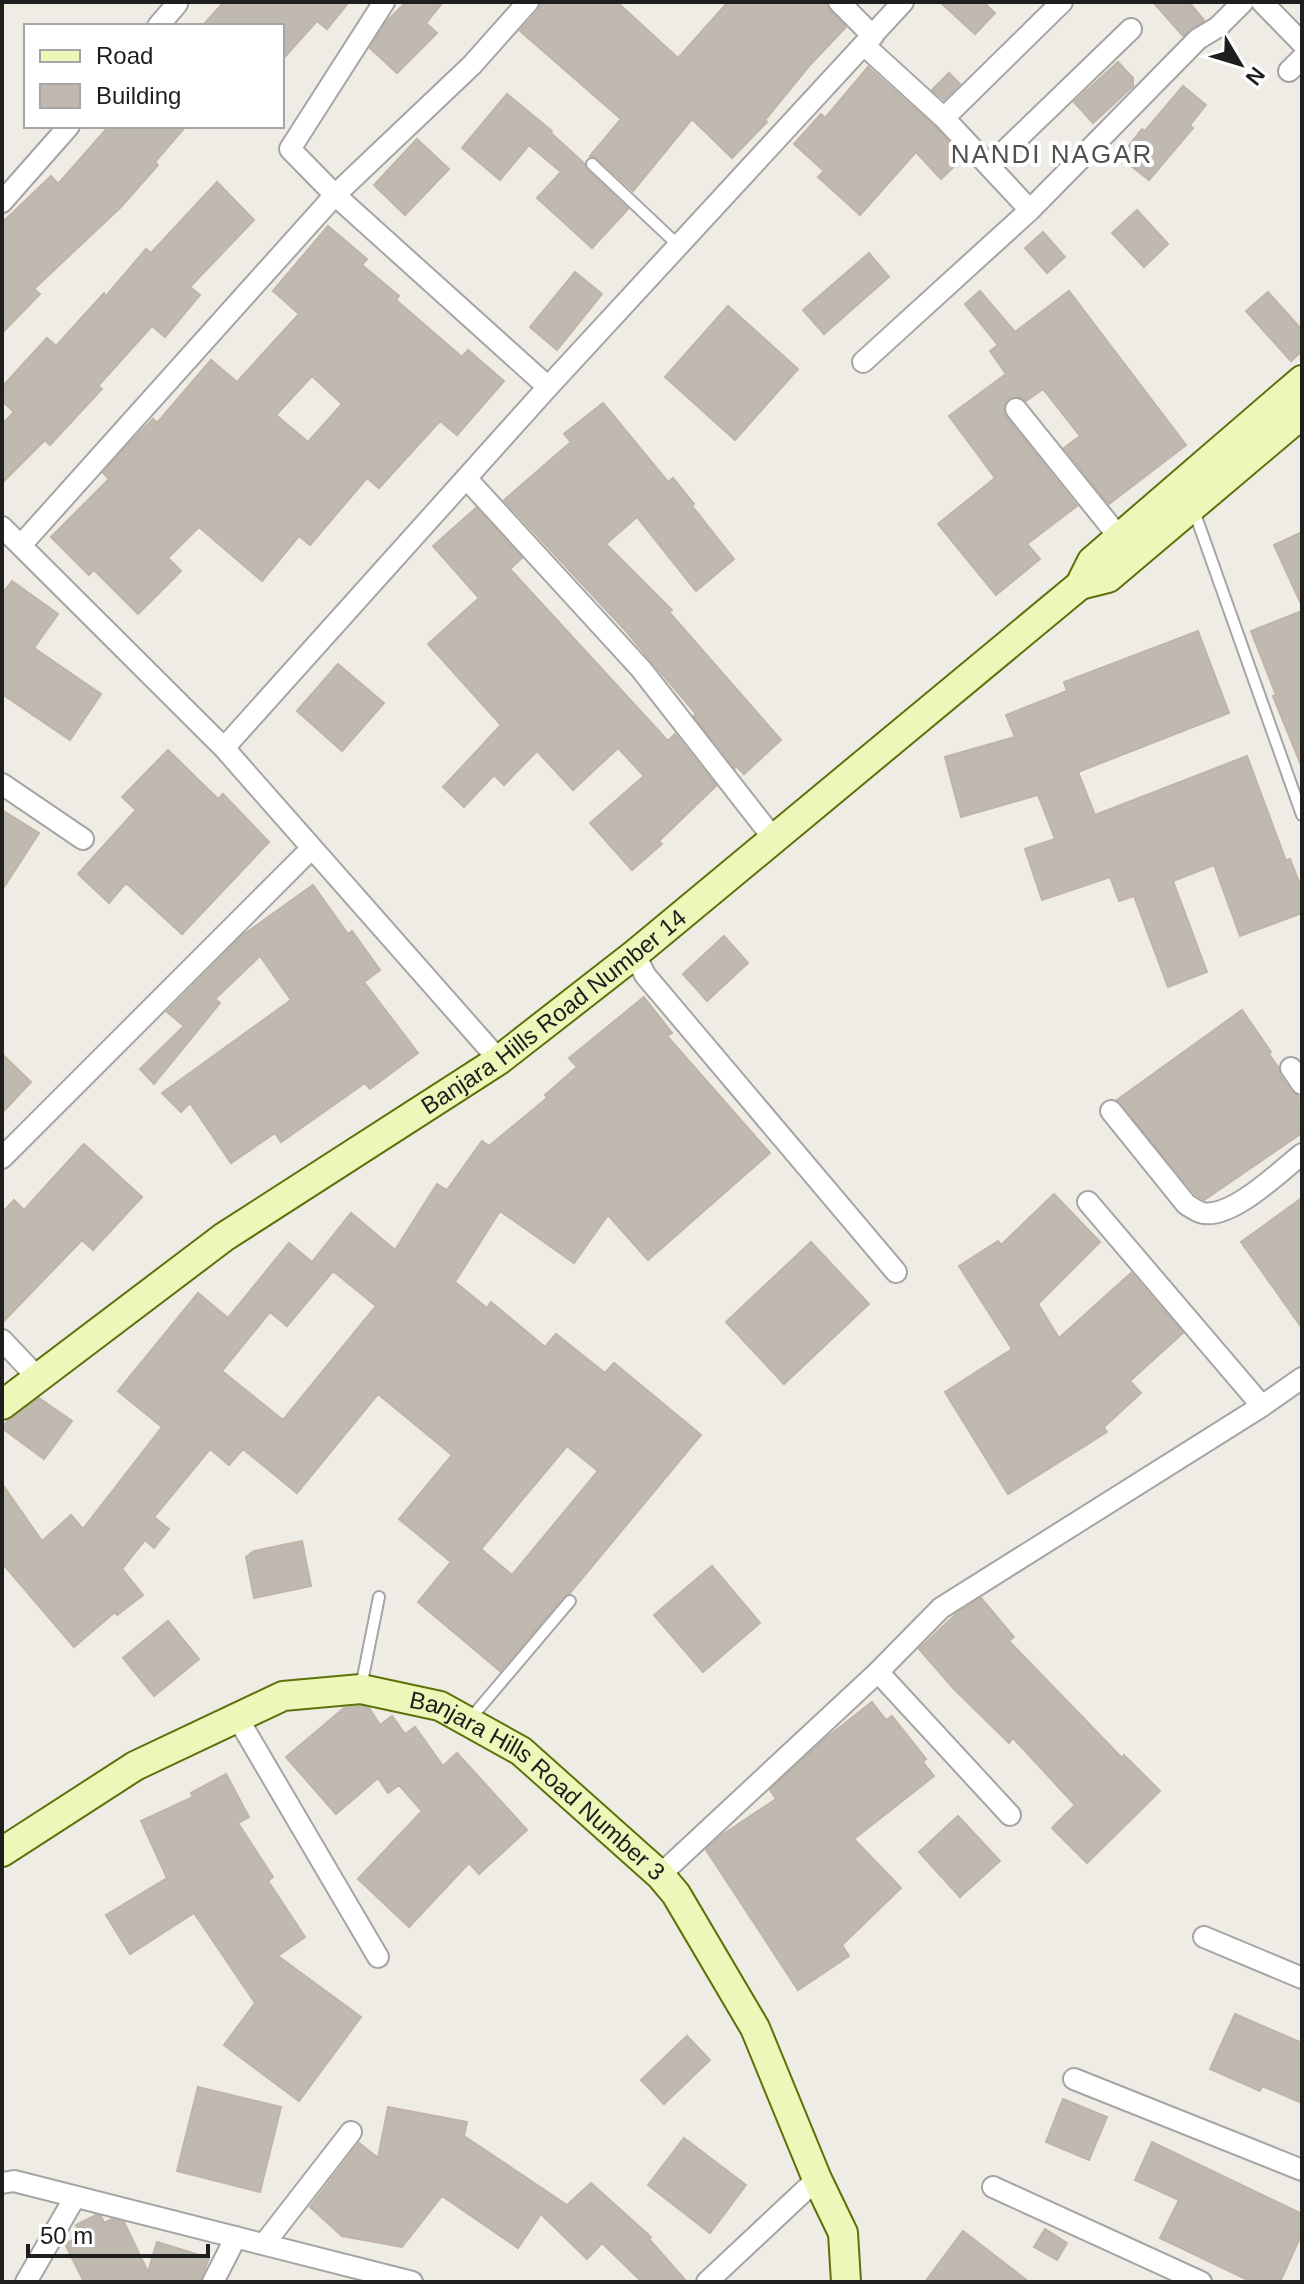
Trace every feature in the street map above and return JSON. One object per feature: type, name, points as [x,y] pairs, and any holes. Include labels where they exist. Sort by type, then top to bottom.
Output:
[{"type":"street","points":[[160,24],[176,2]]},
{"type":"street","points":[[384,2],[290,149],[335,195],[548,387]]},
{"type":"street","points":[[22,544],[335,195],[472,65],[528,2]]},
{"type":"street","points":[[839,2],[869,41],[1030,210]]},
{"type":"street","points":[[224,748],[548,387],[903,2]]},
{"type":"street","points":[[944,118],[1062,2]]},
{"type":"street","points":[[863,362],[1030,210],[1198,39],[1218,27],[1243,2]]},
{"type":"street","points":[[1262,2],[1302,43]]},
{"type":"street","points":[[990,165],[1131,29]]},
{"type":"street","points":[[2,202],[67,128]]},
{"type":"street","name":"Banjara Hills Road Number 14","points":[[2,1405],[224,1237],[499,1060],[635,954],[1080,585],[1092,561],[1302,380]]},
{"type":"street","points":[[1016,409],[1119,537]]},
{"type":"street","name":"Banjara Hills Road Number 14","points":[[1080,585],[1108,578],[1302,414]]},
{"type":"street","points":[[466,478],[641,669],[774,839]]},
{"type":"street","points":[[2,527],[224,748],[499,1060]]},
{"type":"street","points":[[2,784],[83,839]]},
{"type":"street","points":[[2,1158],[312,848]]},
{"type":"street","points":[[635,954],[645,975],[896,1272]]},
{"type":"street","points":[[1111,1111],[1186,1204],[1204,1213],[1217,1213],[1237,1205],[1302,1154]]},
{"type":"street","points":[[1088,1202],[1262,1406]]},
{"type":"street","points":[[2,1340],[38,1378]]},
{"type":"street","points":[[660,1875],[878,1672],[941,1608],[1302,1378]]},
{"type":"street","points":[[878,1672],[1010,1815]]},
{"type":"street","name":"Banjara Hills Road Number 3","points":[[2,1852],[135,1766],[283,1696],[361,1689],[440,1706],[521,1751],[660,1875],[676,1894],[755,2028],[817,2179],[843,2233],[846,2282]]},
{"type":"street","points":[[237,1717],[378,1957]]},
{"type":"street","points":[[1204,1937],[1302,1978]]},
{"type":"street","points":[[1074,2079],[1302,2170]]},
{"type":"street","points":[[264,2244],[351,2132]]},
{"type":"street","points":[[707,2282],[817,2179]]},
{"type":"street","points":[[2,2183],[14,2181],[412,2282]]},
{"type":"street","points":[[993,2187],[1201,2282]]},
{"type":"street","points":[[26,2282],[75,2197]]},
{"type":"street","points":[[213,2282],[236,2237]]},
{"type":"lane","points":[[592,164],[679,246]]},
{"type":"lane","points":[[1192,507],[1302,815]]},
{"type":"lane","points":[[361,1689],[379,1597]]},
{"type":"lane","points":[[469,1721],[570,1601]]},
{"type":"building","points":[[224,2],[349,2],[327,29],[317,21],[284,58],[284,24],[204,24]]},
{"type":"building","points":[[406,2],[443,2],[426,23],[437,33],[397,73],[370,48],[387,21]]},
{"type":"building","points":[[541,2],[617,2],[678,58],[728,2],[826,2],[830,11],[846,27],[809,66],[765,120],[767,122],[732,158],[692,119],[633,191],[597,158],[590,156],[621,119],[520,31],[538,11]]},
{"type":"building","points":[[940,2],[983,2],[995,13],[975,34]]},
{"type":"building","points":[[1153,2],[1189,2],[1204,20],[1183,36]]},
{"type":"building","points":[[1118,62],[1133,78],[1133,86],[1093,123],[1074,102]]},
{"type":"building","points":[[868,67],[935,127],[963,158],[941,179],[916,152],[860,215],[818,177],[824,171],[794,144],[821,114],[825,118]]},
{"type":"building","points":[[949,73],[960,84],[944,100],[932,90]]},
{"type":"building","points":[[1183,86],[1206,105],[1190,125],[1193,128],[1149,180],[1120,157]]},
{"type":"building","points":[[507,94],[552,131],[628,209],[592,248],[537,198],[561,172],[529,145],[500,180],[462,148]]},
{"type":"building","points":[[107,128],[184,128],[155,162],[158,165],[121,207],[34,289],[40,294],[2,333],[2,223],[51,176],[58,184]]},
{"type":"building","points":[[417,139],[449,169],[405,215],[374,185]]},
{"type":"building","points":[[217,182],[254,220],[190,287],[200,295],[165,337],[152,326],[98,386],[102,389],[50,445],[45,440],[2,483],[2,424],[14,412],[2,401],[2,387],[47,338],[56,346],[104,293],[106,296],[146,249],[151,253]]},
{"type":"building","points":[[1137,210],[1168,244],[1144,267],[1112,233]]},
{"type":"building","points":[[328,226],[367,259],[362,265],[399,296],[396,300],[462,357],[468,350],[504,381],[457,435],[440,421],[379,488],[367,478],[310,545],[299,536],[262,581],[199,527],[168,558],[181,571],[138,614],[94,570],[89,575],[51,537],[109,479],[103,473],[127,446],[153,419],[157,423],[211,360],[237,382],[299,314],[273,291]],"holes":[[[312,376],[342,404],[308,442],[276,415]]]},
{"type":"building","points":[[1043,232],[1065,257],[1047,273],[1025,248]]},
{"type":"building","points":[[869,253],[889,277],[824,334],[803,310]]},
{"type":"building","points":[[575,272],[602,294],[557,350],[530,327]]},
{"type":"building","points":[[980,291],[1015,332],[1069,291],[1186,445],[1109,504],[1064,448],[1080,436],[1043,389],[1026,401],[1020,397],[1009,398],[1004,405],[1006,417],[1077,506],[1027,544],[1040,559],[996,595],[938,524],[995,478],[949,416],[1006,374],[990,351],[998,345],[965,304]]},
{"type":"building","points":[[1268,292],[1302,330],[1302,351],[1291,361],[1246,311]]},
{"type":"building","points":[[728,306],[798,369],[735,440],[665,377]]},
{"type":"building","points":[[603,403],[668,482],[673,478],[734,559],[696,591],[637,517],[606,544],[672,610],[669,612],[781,740],[744,774],[735,768],[694,716],[696,714],[625,630],[504,500],[571,442],[564,434]]},
{"type":"building","points":[[476,508],[522,558],[510,569],[668,741],[675,734],[716,786],[659,841],[662,844],[632,870],[590,823],[644,776],[618,748],[573,790],[537,751],[504,785],[494,775],[464,807],[443,787],[501,725],[428,644],[479,598],[433,546]]},
{"type":"building","points":[[1302,532],[1302,606],[1274,545]]},
{"type":"building","points":[[12,581],[58,614],[34,648],[101,694],[70,740],[2,694],[2,594]]},
{"type":"building","points":[[1302,611],[1302,765],[1301,765],[1251,631]]},
{"type":"building","points":[[1198,631],[1229,713],[1078,772],[1095,815],[1247,756],[1286,861],[1290,859],[1302,890],[1302,913],[1240,936],[1214,865],[1173,881],[1207,972],[1168,987],[1134,896],[1119,901],[1110,877],[1042,900],[1025,849],[1055,839],[1038,795],[961,817],[945,757],[1015,737],[1006,715],[1067,691],[1064,682]]},
{"type":"building","points":[[338,664],[384,703],[342,751],[297,711]]},
{"type":"building","points":[[168,750],[218,799],[223,794],[269,842],[182,934],[126,883],[109,903],[78,874],[136,810],[122,797]]},
{"type":"building","points":[[2,810],[39,833],[2,890]]},
{"type":"building","points":[[313,885],[348,934],[352,931],[380,970],[364,982],[418,1053],[370,1089],[365,1083],[281,1142],[275,1133],[231,1163],[190,1103],[181,1112],[162,1093],[291,1000],[260,956],[215,999],[220,1003],[154,1084],[140,1069],[184,1026],[167,1012],[243,935]]},
{"type":"building","points":[[724,936],[748,963],[707,1001],[683,974]]},
{"type":"building","points":[[644,997],[672,1033],[667,1036],[770,1153],[648,1260],[608,1215],[574,1263],[500,1211],[455,1282],[487,1308],[491,1302],[545,1347],[556,1334],[605,1373],[614,1363],[701,1435],[570,1593],[564,1596],[500,1671],[418,1602],[451,1562],[399,1519],[452,1455],[378,1394],[297,1493],[243,1449],[229,1465],[210,1449],[154,1517],[169,1529],[154,1548],[145,1540],[122,1569],[143,1595],[117,1615],[115,1612],[74,1647],[2,1563],[2,1484],[42,1541],[71,1515],[83,1529],[162,1427],[118,1391],[198,1293],[228,1318],[289,1243],[312,1262],[351,1213],[395,1250],[437,1184],[447,1190],[482,1141],[489,1146],[547,1098],[545,1095],[577,1067],[569,1058]],"holes":[[[333,1271],[376,1306],[283,1420],[222,1371],[270,1312],[287,1326]],[[567,1446],[598,1471],[512,1575],[481,1549]]]},
{"type":"building","points":[[1242,1010],[1271,1052],[1269,1054],[1280,1075],[1302,1100],[1302,1133],[1204,1200],[1195,1194],[1117,1100]]},
{"type":"building","points":[[2,1054],[31,1082],[2,1113]]},
{"type":"building","points":[[84,1144],[142,1197],[93,1250],[82,1240],[2,1323],[2,1213],[14,1200],[24,1210]]},
{"type":"building","points":[[1054,1194],[1100,1242],[1038,1304],[1059,1338],[1131,1273],[1183,1333],[1130,1381],[1141,1393],[1104,1427],[1107,1432],[1008,1494],[945,1392],[1012,1349],[959,1266],[998,1241],[1001,1245]]},
{"type":"building","points":[[1302,1198],[1302,1328],[1241,1242]]},
{"type":"building","points":[[811,1242],[869,1304],[784,1384],[726,1322]]},
{"type":"building","points":[[39,1398],[72,1421],[44,1459],[2,1428],[8,1420]]},
{"type":"building","points":[[302,1541],[311,1586],[254,1598],[246,1557],[254,1551]]},
{"type":"building","points":[[712,1566],[760,1623],[703,1672],[654,1615]]},
{"type":"building","points":[[981,1598],[1014,1637],[1009,1641],[1122,1758],[1124,1755],[1160,1791],[1087,1863],[1052,1828],[1075,1805],[1013,1738],[1009,1743],[954,1689],[919,1649],[956,1614]]},
{"type":"building","points":[[168,1621],[199,1659],[154,1696],[123,1658]]},
{"type":"building","points":[[872,1702],[886,1720],[892,1716],[926,1759],[923,1762],[934,1776],[854,1839],[901,1888],[842,1945],[849,1956],[798,1990],[706,1850],[722,1835],[776,1799],[770,1790],[826,1738]]},
{"type":"building","points":[[344,1708],[369,1708],[380,1725],[392,1716],[405,1734],[415,1727],[443,1766],[457,1753],[527,1830],[479,1874],[469,1863],[409,1927],[358,1879],[422,1811],[399,1785],[388,1793],[378,1778],[336,1814],[286,1757]]},
{"type":"building","points":[[226,1774],[249,1817],[238,1823],[273,1877],[268,1881],[305,1937],[278,1956],[361,2017],[299,2101],[224,2045],[255,2003],[194,1913],[130,1954],[106,1915],[167,1878],[141,1821],[193,1797],[191,1793]]},
{"type":"building","points":[[958,1816],[1000,1861],[960,1897],[919,1852]]},
{"type":"building","points":[[1235,2014],[1302,2043],[1302,2103],[1262,2086],[1260,2091],[1210,2069]]},
{"type":"building","points":[[687,2036],[710,2060],[664,2104],[641,2080]]},
{"type":"building","points":[[198,2087],[281,2107],[260,2192],[177,2171]]},
{"type":"building","points":[[1063,2099],[1107,2117],[1089,2160],[1046,2142]]},
{"type":"building","points":[[388,2107],[467,2122],[464,2136],[567,2205],[591,2183],[651,2237],[649,2239],[687,2282],[642,2282],[602,2243],[587,2259],[541,2214],[518,2248],[442,2196],[402,2247],[342,2236],[310,2207],[359,2143],[378,2158]]},
{"type":"building","points":[[684,2138],[746,2185],[710,2233],[648,2185]]},
{"type":"building","points":[[1152,2142],[1302,2214],[1302,2233],[1280,2282],[1252,2282],[1160,2238],[1179,2200],[1135,2180]]},
{"type":"building","points":[[96,2215],[101,2216],[104,2223],[112,2219],[124,2222],[148,2272],[157,2242],[209,2258],[200,2282],[84,2282],[65,2244],[81,2236],[76,2225]]},
{"type":"building","points":[[1045,2229],[1067,2243],[1057,2260],[1034,2247]]},
{"type":"building","points":[[963,2231],[1029,2282],[925,2282]]},
{"type":"district","name":"NANDI NAGAR","points":[[1052,154]]}]
